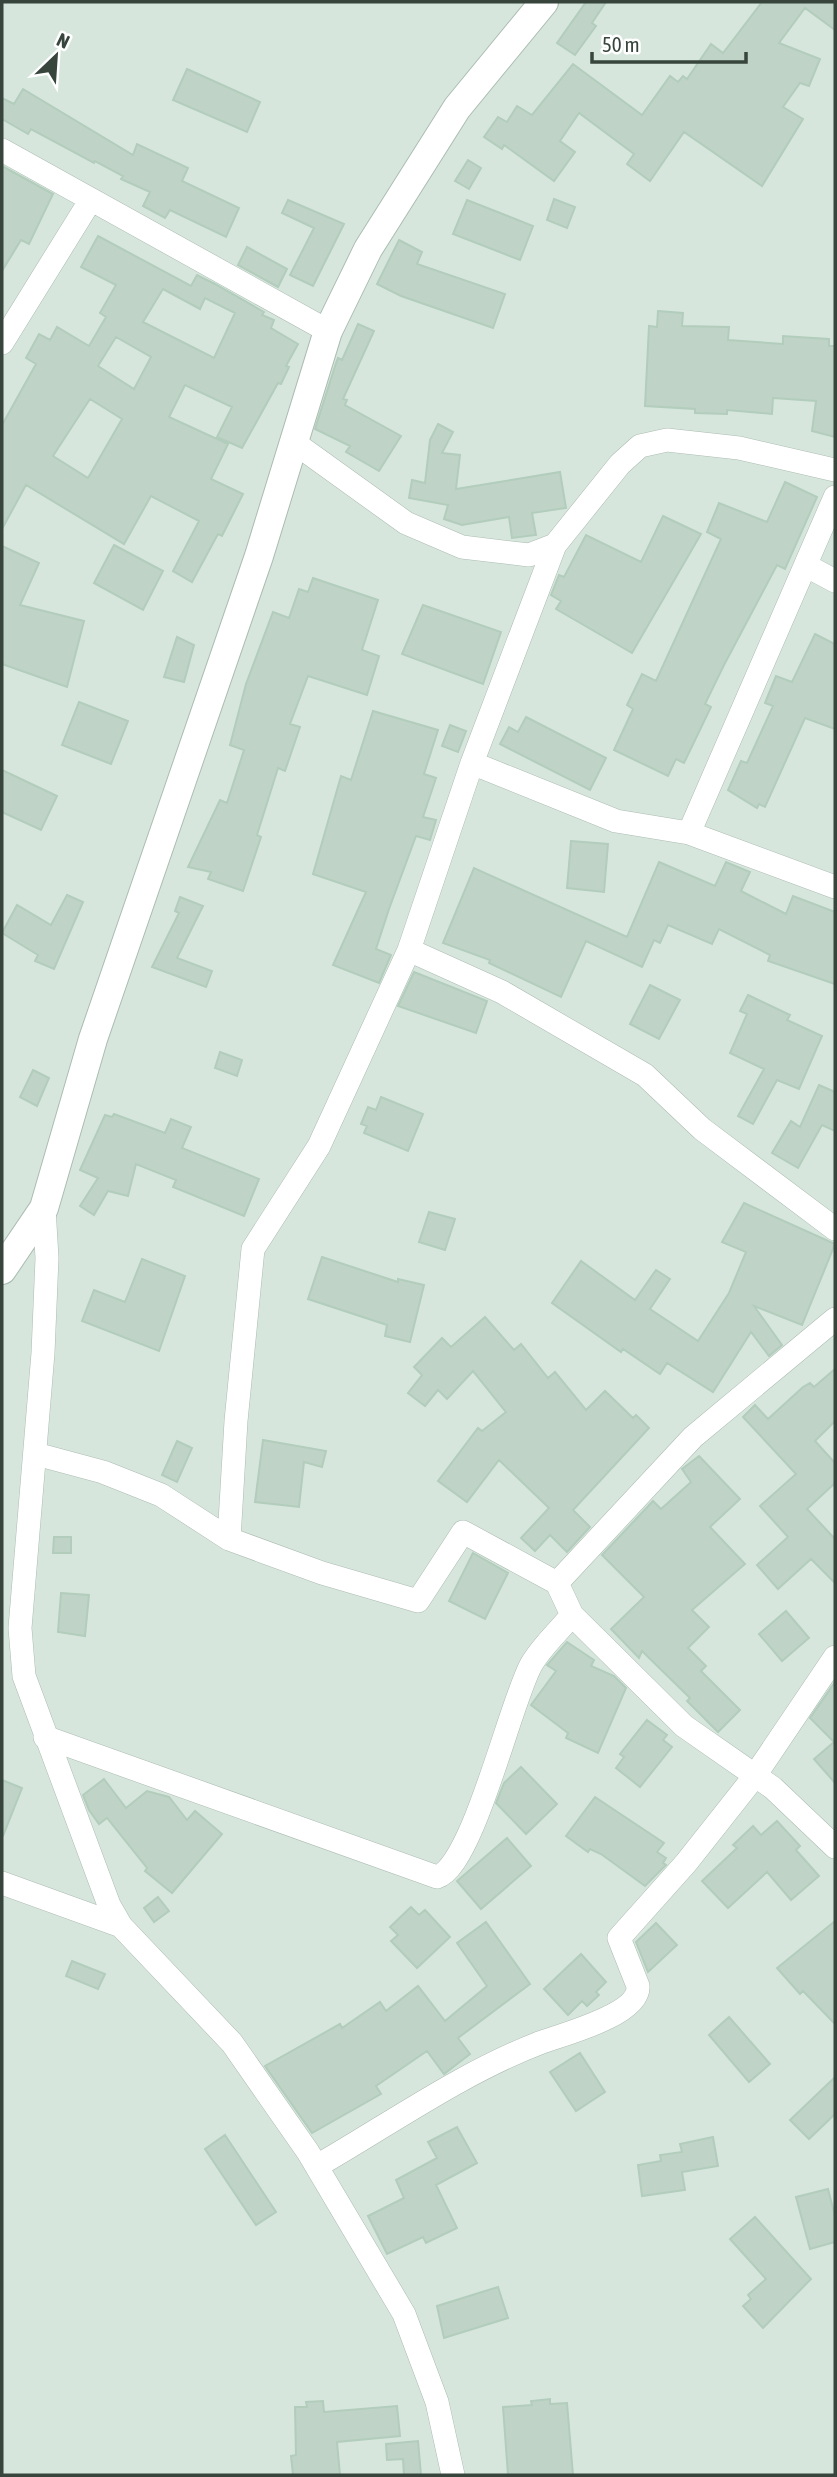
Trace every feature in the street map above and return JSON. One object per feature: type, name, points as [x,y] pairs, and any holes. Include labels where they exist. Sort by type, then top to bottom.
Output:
[{"type":"street","points":[[2,1270],[44,1208],[93,1039],[259,556],[292,441],[328,331],[368,249],[457,107],[544,2]]},
{"type":"street","points":[[2,150],[328,331]]},
{"type":"street","points":[[2,343],[90,201]]},
{"type":"street","points":[[229,1539],[236,1421],[253,1249],[319,1146],[409,950],[472,763],[555,544],[620,464],[640,446],[667,440],[738,448],[835,470]]},
{"type":"street","points":[[292,441],[406,523],[462,547],[529,555],[555,544]]},
{"type":"street","points":[[689,833],[835,497]]},
{"type":"street","points":[[807,566],[835,581]]},
{"type":"street","points":[[472,763],[616,821],[689,833],[835,887]]},
{"type":"street","points":[[409,950],[502,992],[645,1075],[702,1129],[835,1229]]},
{"type":"street","points":[[44,1208],[47,1258],[36,1454],[20,1628],[24,1676],[109,1905],[121,1926],[232,2043],[317,2166],[404,2314],[437,2402],[453,2475]]},
{"type":"street","points":[[557,1583],[693,1437],[835,1319]]},
{"type":"street","points":[[36,1454],[103,1472],[161,1495],[229,1539],[322,1573],[418,1601],[463,1532],[557,1583],[572,1615],[684,1726],[773,1788],[835,1847]]},
{"type":"street","points":[[46,1737],[437,1877],[451,1870],[460,1852],[531,1665],[572,1615]]},
{"type":"street","points":[[317,2166],[515,2053],[608,2017],[632,2002],[639,1994],[638,1986],[619,1938],[686,1863],[754,1777],[835,1657]]},
{"type":"street","points":[[2,1883],[121,1926]]},
{"type":"shaded area","points":[[2,2],[835,2],[835,2475],[2,2475]]},
{"type":"building","points":[[586,2],[606,2],[592,23],[596,26],[575,55],[557,43]]},
{"type":"building","points":[[762,2],[835,2],[835,30],[805,8],[779,43],[820,59],[809,86],[800,83],[783,107],[803,119],[762,186],[684,132],[650,181],[627,164],[634,154],[579,113],[560,141],[575,152],[554,181],[504,145],[502,149],[484,137],[498,117],[507,122],[517,106],[532,115],[573,64],[642,115],[670,76],[678,82],[683,76],[687,79],[711,44],[723,53]]},
{"type":"building","points":[[187,69],[260,102],[247,132],[173,100]]},
{"type":"building","points":[[23,89],[133,155],[137,144],[188,168],[182,181],[239,208],[226,237],[170,210],[165,218],[143,206],[150,192],[31,129],[28,134],[2,119],[2,98],[14,104]]},
{"type":"building","points":[[468,160],[481,168],[469,189],[455,181]]},
{"type":"building","points":[[2,166],[53,194],[29,244],[21,240],[2,271]]},
{"type":"building","points":[[554,199],[575,207],[567,228],[547,220]]},
{"type":"building","points":[[288,200],[344,224],[313,286],[290,275],[314,228],[282,213]]},
{"type":"building","points":[[467,200],[533,226],[520,260],[453,234]]},
{"type":"building","points":[[98,236],[191,286],[197,275],[215,284],[264,312],[262,315],[274,320],[271,328],[298,344],[286,366],[289,367],[281,384],[278,383],[242,448],[217,437],[232,407],[185,385],[169,417],[228,444],[211,479],[243,494],[222,536],[218,534],[192,582],[173,571],[199,521],[151,496],[124,544],[26,485],[2,529],[2,425],[36,364],[26,358],[39,334],[50,340],[57,327],[89,346],[106,317],[100,313],[116,285],[81,267]],"holes":[[[163,289],[200,309],[205,298],[235,313],[214,358],[143,322]],[[116,337],[151,357],[134,389],[98,366]],[[90,399],[122,419],[88,478],[53,456]]]},
{"type":"building","points":[[399,240],[422,252],[417,264],[505,294],[493,328],[401,296],[377,284]]},
{"type":"building","points":[[247,247],[287,269],[278,287],[238,265]]},
{"type":"building","points":[[658,311],[683,313],[682,326],[729,327],[728,340],[783,344],[783,336],[829,339],[829,346],[835,346],[835,437],[812,431],[816,401],[773,398],[772,414],[727,410],[727,414],[695,413],[695,409],[645,406],[649,326],[657,327]]},
{"type":"building","points":[[358,324],[374,331],[343,399],[347,400],[345,405],[401,436],[379,471],[346,452],[350,446],[315,429],[338,358],[342,360]]},
{"type":"building","points":[[438,424],[453,432],[442,453],[460,455],[456,489],[560,472],[566,508],[532,513],[536,535],[512,538],[509,517],[462,525],[444,519],[448,505],[409,498],[412,480],[425,483],[430,440]]},
{"type":"building","points":[[785,482],[817,497],[785,569],[777,565],[724,665],[705,704],[711,707],[684,763],[676,759],[668,776],[614,750],[633,709],[627,705],[642,674],[656,681],[721,539],[707,532],[719,503],[767,522]]},
{"type":"building","points":[[663,516],[701,534],[632,653],[556,609],[561,601],[551,595],[559,575],[564,577],[586,535],[641,562]]},
{"type":"building","points":[[114,545],[163,571],[143,610],[94,583]]},
{"type":"building","points":[[2,546],[39,563],[20,605],[84,621],[67,687],[2,664]]},
{"type":"building","points":[[313,578],[378,600],[362,650],[379,656],[367,695],[308,676],[290,724],[300,727],[285,771],[278,768],[257,835],[261,837],[243,891],[208,879],[211,872],[188,867],[220,800],[227,803],[244,750],[230,745],[246,684],[273,612],[289,618],[299,589],[308,592]]},
{"type":"building","points":[[423,605],[501,632],[483,684],[402,654]]},
{"type":"building","points":[[815,634],[835,644],[835,729],[805,718],[765,807],[759,804],[757,808],[728,790],[741,761],[747,763],[773,706],[765,703],[776,676],[792,682]]},
{"type":"building","points":[[177,637],[194,645],[184,682],[164,677]]},
{"type":"building","points":[[79,702],[128,721],[111,764],[62,745]]},
{"type":"building","points":[[373,711],[438,730],[424,774],[436,778],[423,817],[436,820],[430,840],[416,836],[389,909],[376,949],[391,955],[379,983],[333,965],[366,892],[313,874],[341,776],[351,780]]},
{"type":"building","points":[[526,717],[606,758],[590,790],[500,744],[509,727],[518,732]]},
{"type":"building","points":[[450,725],[466,731],[458,752],[442,746]]},
{"type":"building","points":[[2,770],[57,796],[41,830],[2,812]]},
{"type":"building","points":[[571,841],[608,844],[604,892],[567,888]]},
{"type":"building","points":[[659,862],[715,886],[726,862],[750,872],[741,891],[786,914],[793,896],[835,912],[835,984],[768,961],[770,955],[719,929],[712,944],[668,925],[660,943],[654,940],[642,967],[586,941],[561,997],[489,963],[490,960],[443,943],[474,868],[627,937]]},
{"type":"building","points":[[67,895],[83,902],[54,969],[35,961],[38,955],[2,933],[17,905],[51,925]]},
{"type":"building","points":[[180,897],[203,906],[177,958],[212,971],[206,987],[152,967],[179,913],[175,911]]},
{"type":"building","points":[[414,972],[487,1001],[476,1033],[398,1006]]},
{"type":"building","points":[[650,985],[680,1000],[659,1039],[630,1024]]},
{"type":"building","points":[[748,995],[790,1015],[787,1020],[822,1036],[799,1089],[777,1080],[753,1124],[738,1116],[764,1069],[730,1053],[747,1014],[740,1011]]},
{"type":"building","points":[[220,1052],[242,1060],[237,1076],[215,1068]]},
{"type":"building","points":[[33,1070],[49,1078],[37,1106],[20,1097]]},
{"type":"building","points":[[819,1085],[835,1092],[835,1131],[822,1125],[798,1168],[772,1153],[791,1121],[800,1127]]},
{"type":"building","points":[[381,1097],[423,1114],[408,1151],[364,1133],[367,1126],[361,1124],[368,1107],[376,1110]]},
{"type":"building","points":[[114,1114],[165,1133],[171,1119],[191,1127],[182,1148],[259,1179],[244,1216],[173,1187],[176,1180],[136,1164],[128,1196],[108,1191],[94,1215],[80,1206],[98,1178],[80,1170],[105,1115],[112,1117]]},
{"type":"building","points":[[744,1203],[835,1244],[802,1325],[754,1306],[782,1345],[769,1356],[751,1332],[713,1392],[667,1363],[660,1374],[623,1349],[621,1352],[552,1303],[581,1261],[635,1300],[656,1270],[670,1279],[650,1309],[698,1341],[729,1293],[746,1252],[722,1242]]},
{"type":"building","points":[[429,1212],[455,1219],[445,1250],[419,1242]]},
{"type":"building","points":[[322,1257],[398,1282],[398,1279],[424,1285],[410,1342],[385,1336],[387,1325],[308,1299]]},
{"type":"building","points":[[142,1259],[185,1276],[159,1351],[82,1321],[94,1290],[125,1302]]},
{"type":"building","points":[[485,1317],[514,1350],[521,1344],[548,1378],[555,1372],[586,1410],[605,1391],[633,1418],[636,1415],[649,1428],[573,1510],[590,1527],[567,1552],[550,1535],[535,1551],[521,1538],[549,1508],[499,1460],[467,1502],[438,1481],[478,1428],[482,1431],[506,1412],[473,1371],[447,1399],[438,1390],[425,1406],[408,1393],[422,1375],[414,1367],[442,1338],[451,1347]]},
{"type":"building","points":[[835,1369],[835,1421],[815,1441],[835,1463],[835,1483],[807,1509],[835,1539],[835,1583],[811,1559],[778,1589],[757,1565],[788,1537],[760,1506],[796,1474],[743,1417],[755,1405],[768,1419],[803,1387],[810,1383],[814,1387]]},
{"type":"building","points":[[263,1440],[326,1451],[322,1467],[304,1462],[299,1507],[255,1502]]},
{"type":"building","points":[[177,1441],[192,1448],[177,1482],[162,1475]]},
{"type":"building","points":[[699,1456],[740,1499],[710,1527],[745,1564],[692,1610],[709,1627],[688,1648],[706,1666],[701,1671],[740,1710],[718,1732],[687,1701],[690,1698],[642,1651],[639,1658],[611,1629],[644,1597],[602,1555],[653,1501],[661,1509],[691,1482],[682,1469]]},
{"type":"building","points":[[54,1537],[71,1537],[71,1553],[53,1553]]},
{"type":"building","points":[[473,1553],[508,1573],[485,1619],[449,1601]]},
{"type":"building","points":[[61,1593],[89,1595],[85,1636],[58,1632]]},
{"type":"building","points":[[786,1611],[809,1638],[782,1661],[759,1634]]},
{"type":"building","points":[[567,1642],[594,1660],[591,1666],[614,1676],[626,1688],[598,1753],[566,1738],[568,1733],[531,1705],[556,1671],[547,1665]]},
{"type":"building","points":[[835,1682],[835,1783],[814,1759],[834,1742],[810,1718]]},
{"type":"building","points":[[647,1720],[667,1735],[663,1740],[672,1747],[640,1787],[616,1768],[624,1757],[620,1754]]},
{"type":"building","points":[[521,1767],[557,1804],[526,1834],[496,1803],[504,1783]]},
{"type":"building","points":[[104,1779],[126,1808],[147,1791],[169,1797],[187,1820],[195,1811],[222,1834],[172,1893],[145,1871],[147,1868],[107,1818],[99,1824],[89,1810],[83,1795]]},
{"type":"building","points":[[2,1780],[22,1788],[3,1836],[2,1836]]},
{"type":"building","points":[[595,1797],[664,1843],[657,1852],[666,1858],[663,1863],[666,1865],[645,1886],[601,1854],[590,1849],[588,1852],[566,1836]]},
{"type":"building","points":[[777,1821],[800,1846],[796,1850],[819,1876],[791,1900],[767,1872],[728,1908],[702,1881],[737,1848],[733,1845],[753,1826],[761,1835]]},
{"type":"building","points":[[507,1838],[531,1866],[481,1909],[457,1881]]},
{"type":"building","points":[[158,1897],[169,1911],[154,1922],[144,1908]]},
{"type":"building","points":[[411,1907],[419,1915],[425,1910],[450,1937],[417,1968],[391,1941],[398,1935],[390,1927]]},
{"type":"building","points":[[835,1921],[835,2024],[803,1991],[800,1994],[777,1968]]},
{"type":"building","points":[[486,1922],[530,1984],[458,2038],[470,2054],[444,2074],[427,2051],[376,2086],[381,2094],[312,2133],[265,2066],[340,2024],[342,2028],[380,2002],[386,2011],[418,1986],[445,2021],[487,1986],[457,1943]]},
{"type":"building","points":[[656,1923],[677,1945],[648,1972],[636,1942]]},
{"type":"building","points":[[581,1954],[606,1982],[596,1992],[599,1995],[587,2006],[582,2001],[568,2015],[544,1989]]},
{"type":"building","points":[[72,1961],[105,1974],[98,1989],[66,1976]]},
{"type":"building","points":[[729,2017],[770,2064],[749,2082],[709,2035]]},
{"type":"building","points":[[580,2053],[605,2092],[576,2111],[550,2072]]},
{"type":"building","points":[[835,2077],[835,2114],[809,2139],[790,2120]]},
{"type":"building","points":[[457,2127],[477,2163],[436,2185],[457,2228],[426,2243],[423,2237],[387,2254],[368,2216],[404,2198],[396,2180],[437,2158],[428,2142]]},
{"type":"building","points":[[225,2135],[276,2212],[256,2225],[205,2149]]},
{"type":"building","points":[[713,2137],[718,2166],[682,2172],[685,2190],[642,2196],[638,2165],[661,2161],[660,2155],[682,2152],[680,2144]]},
{"type":"building","points":[[828,2189],[835,2216],[835,2242],[810,2249],[796,2197]]},
{"type":"building","points":[[755,2217],[811,2279],[763,2328],[743,2306],[751,2299],[748,2295],[766,2279],[730,2239]]},
{"type":"building","points":[[498,2287],[508,2318],[444,2338],[437,2306]]},
{"type":"building","points":[[550,2399],[550,2404],[567,2403],[573,2475],[508,2475],[503,2407],[532,2405],[531,2401]]},
{"type":"building","points":[[323,2401],[324,2412],[397,2406],[400,2436],[337,2442],[340,2475],[293,2475],[291,2456],[296,2455],[295,2407],[307,2407],[306,2402]]},
{"type":"building","points":[[418,2441],[421,2475],[404,2475],[403,2459],[387,2460],[386,2444]]}]
